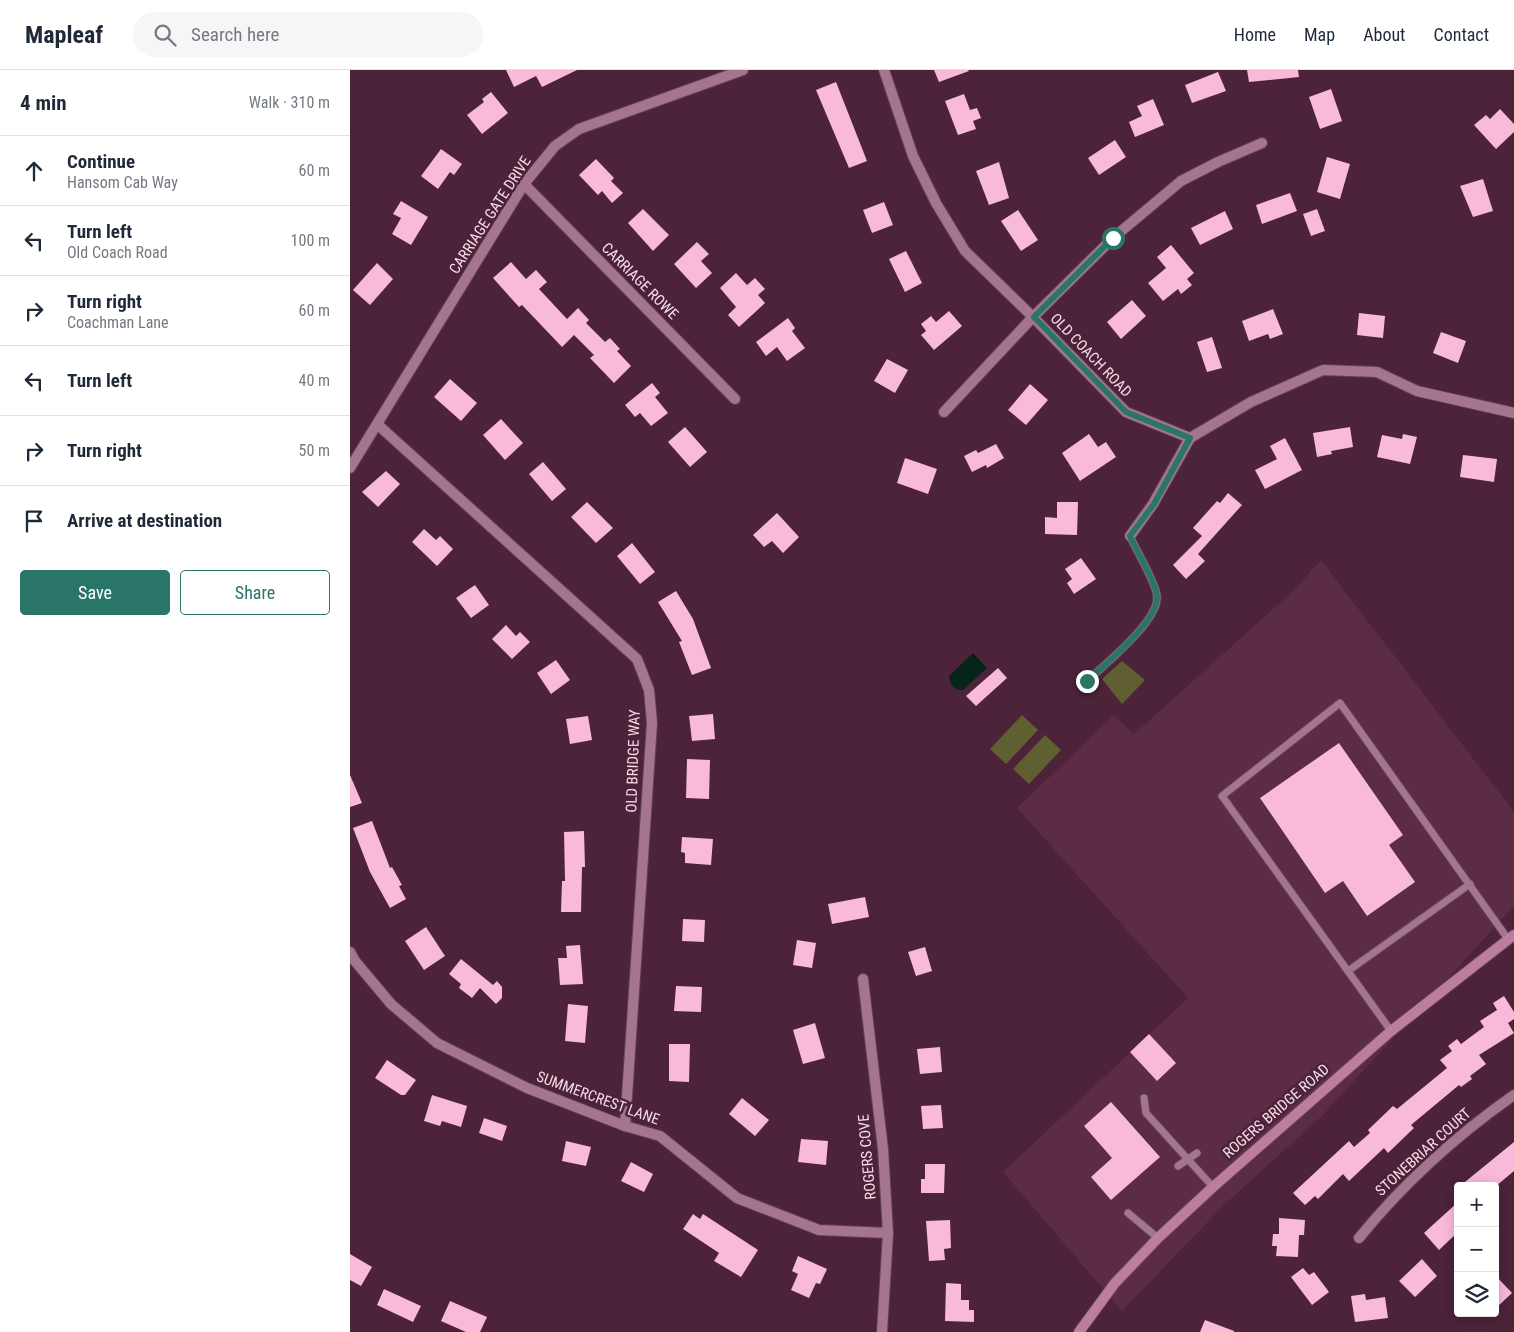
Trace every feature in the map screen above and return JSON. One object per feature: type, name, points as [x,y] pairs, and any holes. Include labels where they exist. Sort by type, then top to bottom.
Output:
[{"type":"street","name":"CARRIAGE GATE DRIVE","points":[[377,424],[524,184],[555,146],[579,129],[743,70]]},
{"type":"street","name":"OLD COACH ROAD","points":[[884,70],[913,156],[936,203],[965,251],[1034,317],[1126,412],[1190,438]]},
{"type":"street","points":[[944,412],[1034,317],[1113,238],[1182,181],[1218,162],[1262,143]]},
{"type":"street","name":"CARRIAGE ROWE","points":[[524,184],[735,399]]},
{"type":"street","points":[[1130,536],[1154,504],[1190,438],[1251,402],[1323,370],[1378,372],[1417,391],[1514,412]]},
{"type":"street","points":[[350,468],[377,424]]},
{"type":"street","name":"OLD BRIDGE WAY","points":[[377,424],[637,659],[650,690],[652,723],[625,1126]]},
{"type":"street","name":"ROGERS BRIDGE ROAD","points":[[1079,1332],[1115,1283],[1158,1238],[1213,1187],[1391,1031],[1511,937]]},
{"type":"street","name":"SUMMERCREST LANE","points":[[350,952],[355,961],[391,1004],[438,1043],[527,1088],[625,1126],[660,1136],[737,1198],[819,1230],[888,1233]]},
{"type":"street","name":"ROGERS COVE","points":[[862,979],[883,1149],[888,1233],[882,1332]]},
{"type":"street","name":"STONEBRIAR COURT","points":[[1359,1238],[1386,1205],[1473,1125],[1514,1095]]},
{"type":"lane","points":[[1087,681],[1138,634],[1156,606],[1157,595],[1130,536]]},
{"type":"lane","points":[[1391,1031],[1222,796],[1340,703],[1470,884],[1511,937]]},
{"type":"lane","points":[[1348,971],[1470,884]]},
{"type":"lane","points":[[1144,1098],[1146,1113],[1213,1187]]},
{"type":"lane","points":[[1178,1166],[1198,1153]]},
{"type":"lane","points":[[1128,1213],[1158,1238]]},
{"type":"shaded area","points":[[1321,560],[1514,812],[1514,906],[1321,1117],[1224,1205],[1122,1311],[1003,1172],[1188,998],[1017,808],[1114,715],[1134,734],[1292,592]]},
{"type":"shaded area","points":[[973,653],[987,668],[963,690],[957,689],[951,684],[949,676]]},
{"type":"shaded area","points":[[1122,661],[1145,680],[1122,704],[1102,679]]},
{"type":"shaded area","points":[[1022,715],[1038,730],[1006,764],[990,749]]},
{"type":"shaded area","points":[[1045,735],[1061,750],[1029,784],[1013,769]]},
{"type":"building","points":[[506,70],[577,70],[542,87],[536,76],[514,87]]},
{"type":"building","points":[[934,70],[968,70],[969,71],[939,82]]},
{"type":"building","points":[[1247,70],[1298,70],[1299,77],[1249,82]]},
{"type":"building","points":[[1218,72],[1226,91],[1192,103],[1185,85]]},
{"type":"building","points":[[836,82],[867,161],[849,168],[816,90]]},
{"type":"building","points":[[1331,89],[1342,121],[1320,129],[1309,97]]},
{"type":"building","points":[[491,92],[508,113],[482,134],[467,115],[484,102],[482,99]]},
{"type":"building","points":[[964,94],[970,110],[977,108],[981,118],[973,121],[976,129],[958,135],[945,101]]},
{"type":"building","points":[[1153,99],[1164,125],[1135,137],[1129,122],[1142,116],[1137,106]]},
{"type":"building","points":[[1500,109],[1514,124],[1514,132],[1496,149],[1474,125],[1486,115],[1490,119]]},
{"type":"building","points":[[1115,140],[1126,157],[1099,175],[1088,158]]},
{"type":"building","points":[[441,149],[462,164],[454,175],[450,172],[438,189],[421,176]]},
{"type":"building","points":[[1327,157],[1350,164],[1340,199],[1317,192]]},
{"type":"building","points":[[596,159],[614,178],[611,181],[623,193],[612,203],[602,191],[598,195],[579,175]]},
{"type":"building","points":[[999,162],[1009,198],[989,205],[976,171]]},
{"type":"building","points":[[1483,179],[1493,211],[1473,217],[1460,186]]},
{"type":"building","points":[[1290,193],[1297,211],[1262,224],[1256,205]]},
{"type":"building","points":[[401,201],[428,217],[411,245],[392,234],[401,218],[393,214]]},
{"type":"building","points":[[884,202],[893,225],[872,233],[863,210]]},
{"type":"building","points":[[643,209],[669,235],[653,251],[628,223]]},
{"type":"building","points":[[1317,209],[1325,231],[1311,236],[1303,214]]},
{"type":"building","points":[[1018,210],[1038,240],[1021,251],[1001,221]]},
{"type":"building","points":[[1225,211],[1233,229],[1200,245],[1191,228]]},
{"type":"building","points":[[697,242],[709,254],[701,261],[712,273],[696,288],[674,264]]},
{"type":"building","points":[[1171,245],[1194,273],[1187,279],[1192,285],[1181,294],[1178,289],[1163,301],[1148,283],[1166,268],[1157,257]]},
{"type":"building","points":[[906,251],[922,283],[905,292],[889,259]]},
{"type":"building","points":[[511,262],[526,279],[536,270],[547,282],[539,289],[567,319],[578,308],[589,320],[586,323],[605,342],[610,338],[620,349],[617,351],[631,366],[614,383],[590,358],[594,355],[574,335],[562,347],[522,305],[519,307],[493,278]]},
{"type":"building","points":[[377,263],[393,279],[370,305],[353,290]]},
{"type":"building","points":[[736,273],[747,285],[755,278],[765,289],[758,295],[765,303],[739,327],[728,315],[736,307],[720,288]]},
{"type":"building","points":[[1132,300],[1146,316],[1121,339],[1107,322]]},
{"type":"building","points":[[1273,309],[1283,334],[1270,339],[1268,334],[1249,341],[1242,321]]},
{"type":"building","points":[[949,311],[962,326],[934,350],[921,335],[926,331],[921,324],[931,316],[936,322]]},
{"type":"building","points":[[1359,313],[1385,316],[1383,338],[1357,335]]},
{"type":"building","points":[[788,318],[795,328],[792,331],[805,348],[787,361],[777,347],[766,356],[756,342]]},
{"type":"building","points":[[1441,332],[1466,341],[1458,363],[1433,353]]},
{"type":"building","points":[[1212,337],[1222,368],[1207,372],[1197,342]]},
{"type":"building","points":[[887,359],[908,370],[895,393],[874,381]]},
{"type":"building","points":[[450,379],[477,403],[461,421],[434,397]]},
{"type":"building","points":[[652,383],[660,393],[655,397],[668,413],[651,426],[640,413],[635,417],[625,405]]},
{"type":"building","points":[[1030,384],[1048,400],[1026,425],[1008,410]]},
{"type":"building","points":[[501,419],[523,443],[505,460],[483,435]]},
{"type":"building","points":[[685,427],[707,452],[690,467],[668,442]]},
{"type":"building","points":[[1350,427],[1353,447],[1331,451],[1332,454],[1317,457],[1313,433]]},
{"type":"building","points":[[1089,434],[1098,447],[1106,442],[1116,457],[1080,481],[1062,453]]},
{"type":"building","points":[[1403,434],[1417,437],[1410,464],[1377,457],[1382,435],[1402,439]]},
{"type":"building","points":[[1285,438],[1302,470],[1265,489],[1255,470],[1277,459],[1270,446]]},
{"type":"building","points":[[996,444],[1004,458],[987,468],[986,465],[972,472],[964,456],[976,450],[978,453]]},
{"type":"building","points":[[1463,455],[1497,459],[1494,482],[1460,477]]},
{"type":"building","points":[[905,458],[937,469],[928,494],[897,483]]},
{"type":"building","points":[[543,462],[566,489],[552,501],[529,474]]},
{"type":"building","points":[[386,471],[400,484],[378,507],[362,492]]},
{"type":"building","points":[[1228,493],[1242,505],[1198,554],[1205,561],[1186,579],[1173,565],[1202,536],[1193,528],[1217,501],[1220,503]]},
{"type":"building","points":[[587,502],[613,528],[596,543],[571,517]]},
{"type":"building","points":[[1057,502],[1078,502],[1077,535],[1045,534],[1045,517],[1057,518]]},
{"type":"building","points":[[777,513],[799,537],[783,553],[772,541],[764,547],[753,535]]},
{"type":"building","points":[[424,529],[436,540],[440,536],[453,549],[437,566],[412,542]]},
{"type":"building","points":[[632,543],[655,572],[640,584],[617,556]]},
{"type":"building","points":[[1081,558],[1096,579],[1074,594],[1067,583],[1072,579],[1065,569]]},
{"type":"building","points":[[475,585],[489,605],[471,618],[456,598]]},
{"type":"building","points":[[676,591],[693,619],[711,668],[692,675],[679,642],[682,641],[658,602]]},
{"type":"building","points":[[506,625],[516,636],[520,632],[530,642],[512,659],[492,639]]},
{"type":"building","points":[[556,660],[570,680],[551,694],[537,673]]},
{"type":"building","points":[[998,668],[1007,678],[976,706],[966,696]]},
{"type":"building","points":[[713,714],[715,739],[692,741],[689,716]]},
{"type":"building","points":[[588,716],[592,740],[570,744],[566,719]]},
{"type":"building","points":[[1339,743],[1403,835],[1389,845],[1415,882],[1367,916],[1343,881],[1325,893],[1260,798]]},
{"type":"building","points":[[687,759],[710,760],[709,799],[686,798]]},
{"type":"building","points":[[350,775],[362,803],[350,807]]},
{"type":"building","points":[[372,821],[390,868],[392,867],[402,885],[399,886],[406,899],[390,908],[370,872],[353,828]]},
{"type":"building","points":[[584,831],[585,867],[582,867],[581,912],[561,912],[562,881],[565,881],[564,832]]},
{"type":"building","points":[[682,837],[713,839],[711,865],[685,863],[685,853],[681,852]]},
{"type":"building","points":[[865,897],[869,917],[832,924],[828,904]]},
{"type":"building","points":[[683,919],[705,920],[704,942],[682,941]]},
{"type":"building","points":[[426,927],[445,956],[424,970],[405,941]]},
{"type":"building","points":[[797,940],[816,943],[812,968],[793,965]]},
{"type":"building","points":[[580,945],[583,984],[560,985],[558,958],[567,958],[566,946]]},
{"type":"building","points":[[925,947],[932,971],[916,976],[908,952]]},
{"type":"building","points":[[461,959],[493,985],[497,981],[502,987],[502,998],[496,1004],[480,988],[472,998],[459,988],[461,984],[449,974]]},
{"type":"building","points":[[676,986],[702,987],[701,1012],[674,1011]]},
{"type":"building","points":[[1504,996],[1514,1012],[1514,1019],[1508,1023],[1514,1033],[1479,1055],[1486,1064],[1470,1076],[1472,1079],[1461,1087],[1459,1085],[1411,1125],[1414,1128],[1388,1153],[1384,1148],[1349,1181],[1343,1174],[1318,1199],[1315,1196],[1305,1205],[1293,1193],[1349,1141],[1354,1147],[1370,1133],[1368,1130],[1393,1106],[1397,1109],[1447,1068],[1440,1060],[1452,1051],[1448,1046],[1457,1039],[1461,1044],[1484,1027],[1480,1021],[1497,1010],[1493,1003]]},
{"type":"building","points":[[568,1004],[588,1006],[585,1043],[565,1041]]},
{"type":"building","points":[[815,1023],[825,1058],[803,1064],[793,1030]]},
{"type":"building","points":[[1149,1034],[1176,1063],[1157,1081],[1130,1052]]},
{"type":"building","points":[[669,1044],[690,1044],[689,1082],[669,1081]]},
{"type":"building","points":[[940,1047],[942,1072],[920,1074],[917,1049]]},
{"type":"building","points":[[387,1060],[416,1080],[405,1095],[401,1095],[375,1078]]},
{"type":"building","points":[[432,1095],[467,1106],[461,1127],[442,1121],[440,1126],[424,1121]]},
{"type":"building","points":[[742,1098],[769,1120],[755,1136],[729,1114]]},
{"type":"building","points":[[1111,1102],[1160,1157],[1111,1200],[1091,1177],[1112,1158],[1084,1126]]},
{"type":"building","points":[[941,1105],[943,1128],[923,1129],[921,1106]]},
{"type":"building","points":[[484,1118],[507,1126],[502,1141],[479,1133]]},
{"type":"building","points":[[801,1139],[828,1141],[826,1165],[798,1162]]},
{"type":"building","points":[[566,1141],[591,1147],[586,1166],[562,1161]]},
{"type":"building","points":[[1514,1142],[1514,1171],[1499,1184],[1465,1182]]},
{"type":"building","points":[[631,1162],[653,1174],[644,1192],[621,1181]]},
{"type":"building","points":[[925,1164],[945,1164],[944,1193],[921,1193],[921,1179],[925,1179]]},
{"type":"building","points":[[1454,1206],[1454,1236],[1439,1250],[1424,1233]]},
{"type":"building","points":[[693,1214],[700,1219],[703,1214],[758,1250],[741,1277],[714,1261],[719,1253],[683,1229]]},
{"type":"building","points":[[1279,1218],[1305,1220],[1304,1235],[1299,1235],[1298,1257],[1276,1256],[1277,1246],[1272,1246],[1273,1234],[1279,1234]]},
{"type":"building","points":[[950,1220],[951,1248],[944,1249],[945,1260],[929,1261],[926,1221]]},
{"type":"building","points":[[350,1254],[372,1267],[361,1286],[350,1280]]},
{"type":"building","points":[[798,1256],[827,1269],[820,1284],[816,1283],[809,1298],[791,1290],[798,1274],[792,1271]]},
{"type":"building","points":[[1422,1259],[1437,1276],[1415,1297],[1399,1281]]},
{"type":"building","points":[[1303,1268],[1309,1275],[1314,1272],[1329,1292],[1312,1305],[1291,1277]]},
{"type":"building","points":[[1499,1279],[1512,1293],[1499,1305]]},
{"type":"building","points":[[946,1283],[961,1284],[961,1300],[969,1300],[969,1310],[974,1310],[974,1322],[945,1321]]},
{"type":"building","points":[[384,1289],[421,1306],[413,1322],[377,1305]]},
{"type":"building","points":[[1365,1294],[1366,1300],[1385,1297],[1388,1318],[1355,1322],[1351,1296]]},
{"type":"building","points":[[450,1301],[487,1317],[480,1332],[466,1332],[441,1321]]},
{"type":"building","points":[[1205,1320],[1234,1331],[1234,1332],[1200,1332]]},
{"type":"route","points":[[1087,681],[1138,634],[1156,606],[1157,595],[1130,536],[1154,504],[1190,438],[1126,412],[1034,317],[1113,238]]}]
